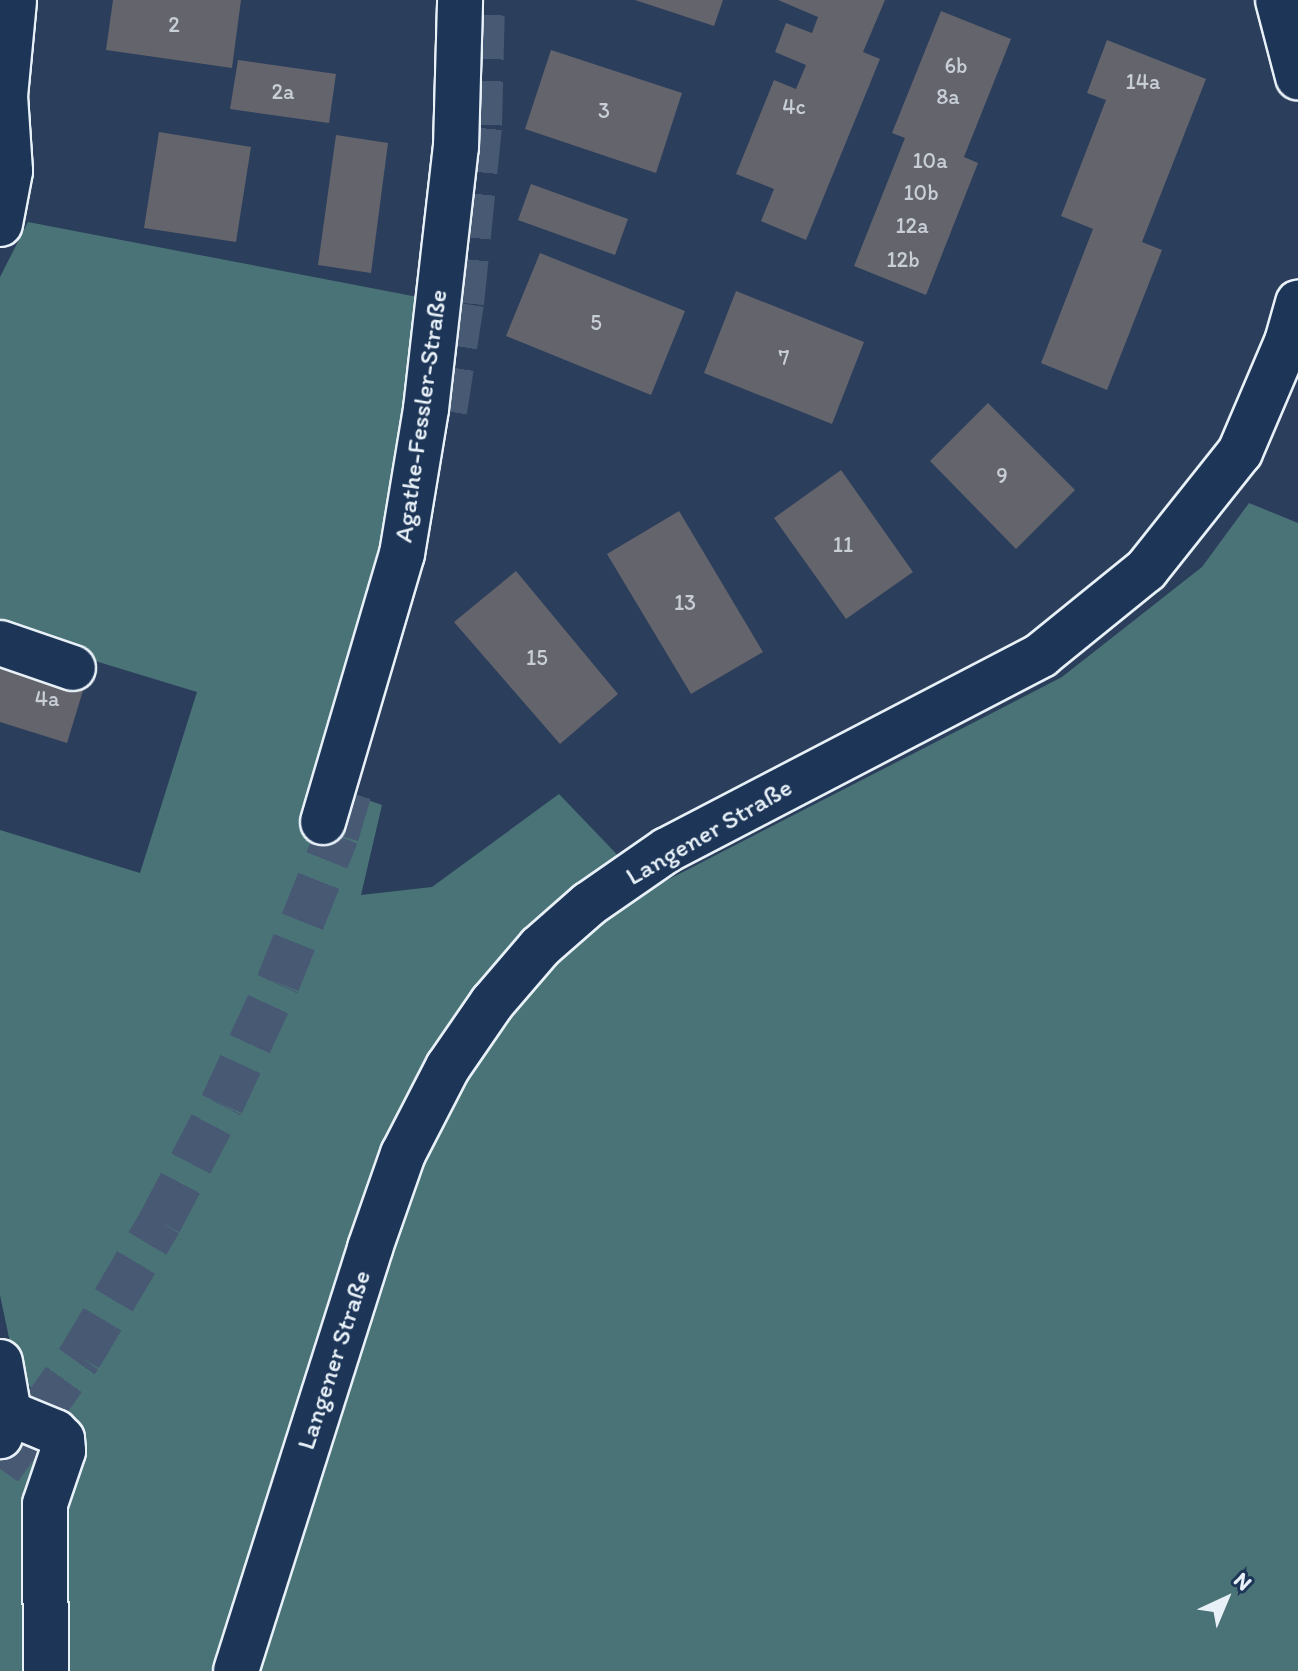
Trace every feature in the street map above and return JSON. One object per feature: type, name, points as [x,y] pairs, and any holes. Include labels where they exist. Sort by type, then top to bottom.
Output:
[{"type":"main road","points":[[0,224],[10,171],[5,96],[14,0]]},
{"type":"main road","name":"Agathe-Fessler-Straße","points":[[323,822],[402,554],[426,409],[456,147],[460,0]]},
{"type":"main road","points":[[1278,0],[1298,77]]},
{"type":"main road","name":"Langener Straße","points":[[236,1671],[370,1248],[403,1154],[448,1067],[492,1003],[540,947],[569,921],[667,850],[1041,655],[1146,570],[1240,452],[1287,342],[1298,303]]},
{"type":"main road","points":[[0,643],[73,668]]},
{"type":"main road","points":[[0,1362],[5,1424],[55,1432],[62,1439],[63,1451],[45,1504],[46,1671]]},
{"type":"green space","points":[[28,222],[423,298],[388,511],[316,782],[382,805],[361,895],[432,887],[559,794],[650,889],[1062,677],[1202,567],[1249,503],[1298,523],[1298,1671],[0,1671],[0,1463],[15,1445],[39,1402],[13,1357],[0,1295],[0,830],[140,873],[197,692],[0,632],[0,277]]},
{"type":"building","points":[[113,0],[241,0],[232,68],[106,50]]},
{"type":"building","points":[[635,0],[723,0],[714,26]]},
{"type":"building","points":[[778,0],[885,0],[863,52],[880,59],[806,240],[761,221],[774,189],[736,174],[774,80],[796,89],[806,65],[775,52],[786,23],[812,33],[818,17]]},
{"type":"building","points":[[941,11],[1011,39],[964,157],[978,163],[926,295],[854,266],[905,138],[892,133]]},
{"type":"building","points":[[1107,40],[1206,79],[1142,242],[1162,250],[1107,390],[1041,363],[1093,229],[1061,216],[1106,100],[1087,93]]},
{"type":"building","points":[[551,50],[682,93],[656,173],[525,129]]},
{"type":"building","points":[[238,60],[336,74],[329,123],[230,109]]},
{"type":"building","points":[[159,132],[251,147],[236,242],[144,228]]},
{"type":"building","points":[[336,135],[388,143],[371,273],[318,265]]},
{"type":"building","points":[[531,184],[628,219],[615,255],[518,220]]},
{"type":"building","points":[[540,253],[685,311],[651,395],[506,336]]},
{"type":"building","points":[[736,291],[864,342],[832,424],[704,373]]},
{"type":"building","points":[[988,403],[1075,490],[1016,549],[930,461]]},
{"type":"building","points":[[841,470],[913,572],[846,619],[774,518]]},
{"type":"building","points":[[679,511],[763,652],[691,694],[607,554]]},
{"type":"building","points":[[516,571],[618,694],[560,744],[454,622]]},
{"type":"building","points":[[0,658],[85,684],[67,743],[0,722]]},
{"type":"tunnel","points":[[445,411],[462,303],[480,125],[483,0]]},
{"type":"tunnel","points":[[0,1469],[80,1357],[160,1222],[222,1104],[278,983],[337,835],[352,784]]}]
